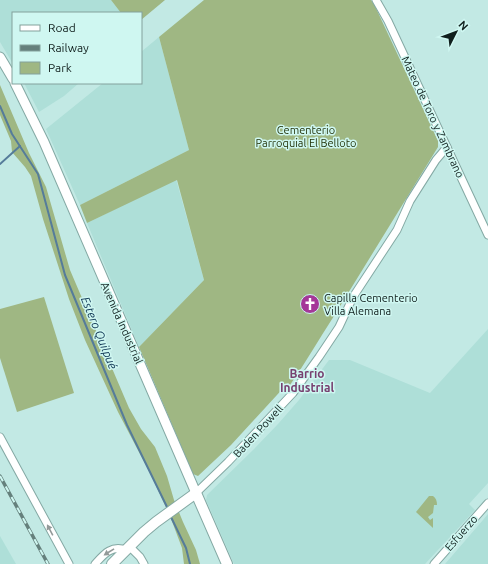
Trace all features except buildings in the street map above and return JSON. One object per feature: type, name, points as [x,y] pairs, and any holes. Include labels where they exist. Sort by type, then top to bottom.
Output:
[{"type":"main road","name":"Baden Powell","points":[[112,564],[144,532],[196,493]]},
{"type":"main road","name":"Avenida Industrial","points":[[196,493],[227,564]]},
{"type":"street","name":"Mateo de Toro y Zambrano","points":[[376,0],[390,25],[488,235]]},
{"type":"street","points":[[0,57],[12,77]]},
{"type":"street","name":"Avenida Industrial","points":[[15,84],[44,142],[196,493]]},
{"type":"street","name":"Baden Powell","points":[[196,493],[228,462],[293,393],[302,381],[338,327],[353,297],[397,230],[410,201],[436,160],[447,147]]},
{"type":"street","points":[[0,437],[69,564]]},
{"type":"street","name":"Esfuerzo","points":[[434,564],[488,503]]},
{"type":"street","points":[[95,564],[109,550],[116,548],[127,548],[140,557],[144,564]]},
{"type":"shaded area","points":[[0,0],[111,0],[120,12],[12,12],[12,62],[0,42]]},
{"type":"shaded area","points":[[159,37],[189,150],[80,205],[46,129],[102,84],[142,84],[142,51]]},
{"type":"shaded area","points":[[25,84],[78,84],[64,96],[39,112]]},
{"type":"shaded area","points":[[176,179],[204,280],[139,347],[87,223]]},
{"type":"shaded area","points":[[488,329],[488,483],[469,504],[475,510],[425,564],[234,564],[206,500],[207,495],[278,424],[299,400],[329,360],[350,360],[430,393]]},
{"type":"shaded area","points":[[488,514],[488,564],[445,564],[483,520]]},
{"type":"shaded area","points":[[0,536],[16,564],[0,564]]},
{"type":"green space","points":[[111,0],[165,0],[142,19],[142,12],[120,12]]},
{"type":"green space","name":"Cementerio Parroquial El Belloto","points":[[204,0],[371,0],[438,141],[438,147],[302,368],[290,385],[288,383],[231,445],[198,476],[193,474],[139,347],[204,280],[177,180],[87,223],[80,205],[189,150],[159,37]]},
{"type":"green space","points":[[0,85],[29,153],[46,187],[70,270],[129,408],[141,429],[155,447],[167,476],[174,500],[196,550],[200,564],[184,564],[182,548],[170,516],[151,475],[118,412],[85,340],[69,299],[43,219],[31,176],[12,152],[11,141],[0,115]]},
{"type":"green space","points":[[44,297],[74,393],[17,412],[0,358],[0,309]]},
{"type":"green space","points":[[429,496],[433,496],[437,502],[437,505],[434,505],[433,513],[428,517],[430,520],[433,518],[433,528],[416,512]]},
{"type":"waterway","name":"Estero Quilpué","points":[[0,106],[12,134],[38,174],[65,275],[127,425],[168,509]]},
{"type":"waterway","points":[[0,164],[20,146]]},
{"type":"waterway","name":"Estero Quilpué","points":[[170,515],[186,548],[190,564]]},
{"type":"railway","points":[[0,476],[48,564]]},
{"type":"place","name":"Capilla Cementerio Villa Alemana","points":[[310,304]]},
{"type":"district","name":"Barrio Industrial","points":[[307,381]]}]
